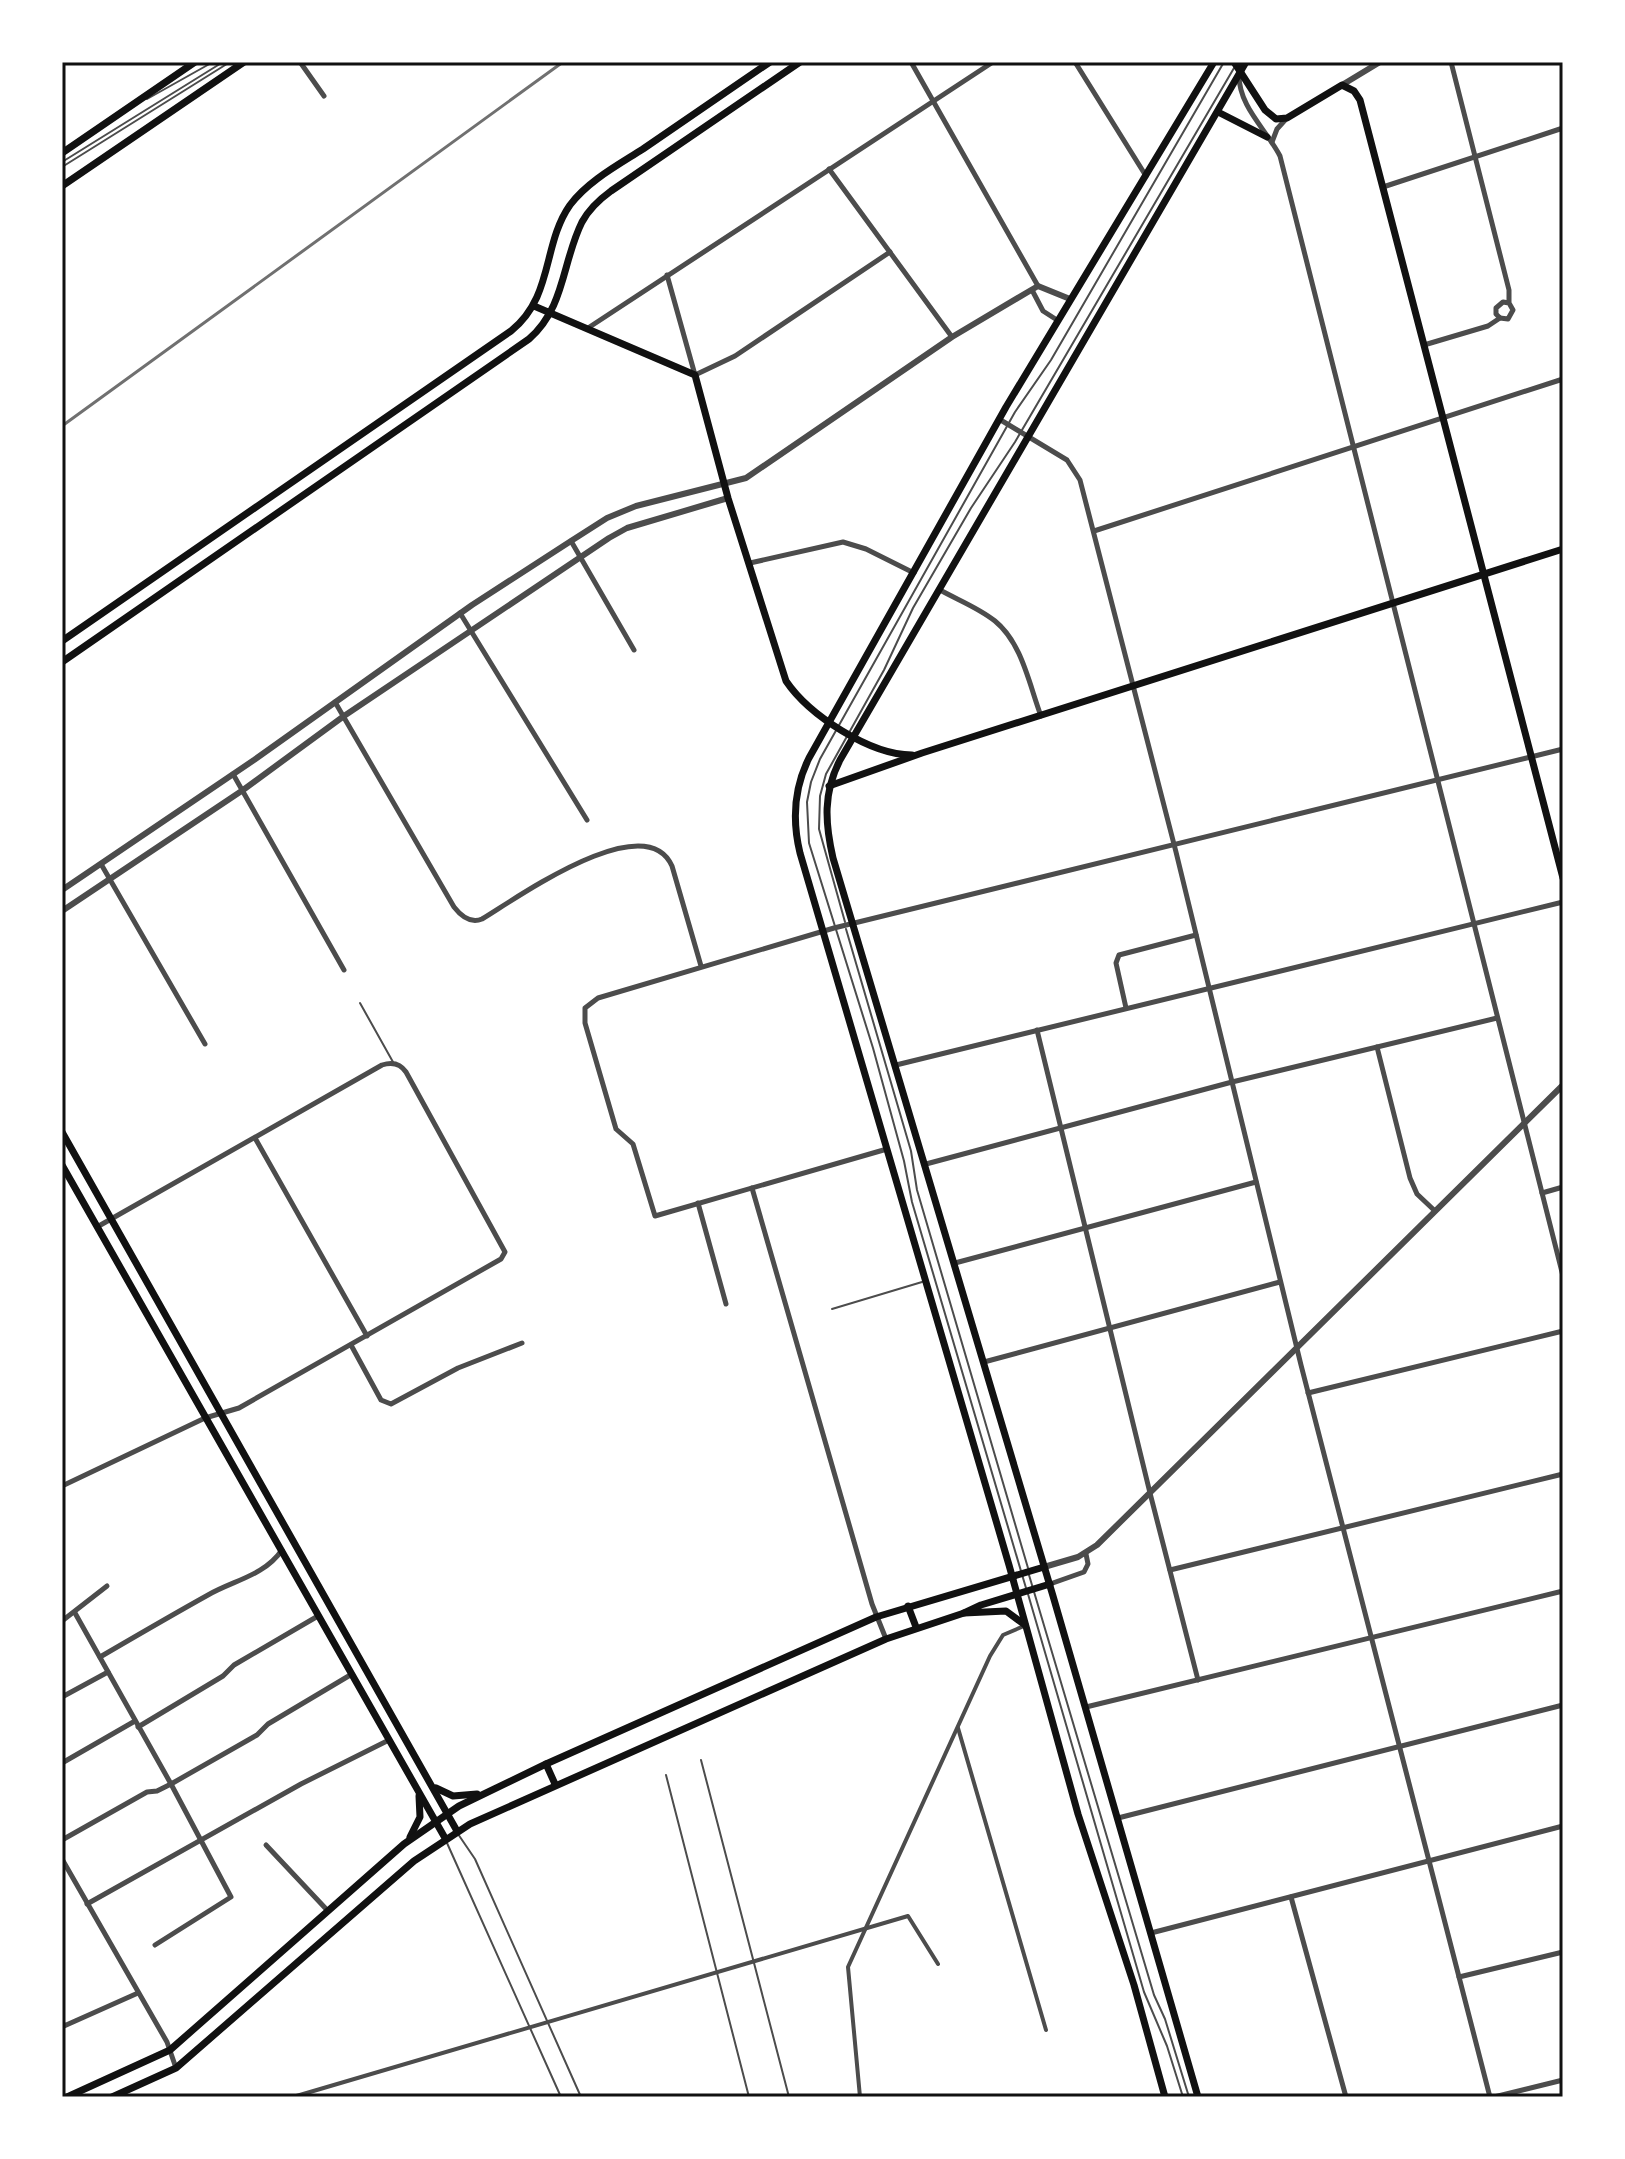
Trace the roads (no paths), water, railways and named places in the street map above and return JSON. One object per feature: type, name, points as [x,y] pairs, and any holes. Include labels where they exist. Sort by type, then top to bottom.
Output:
[{"type":"main road","points":[[62,153],[195,62]]},
{"type":"main road","points":[[62,186],[244,62]]},
{"type":"main road","points":[[62,641],[517,326],[534,306],[544,283],[561,222],[590,185],[770,62]]},
{"type":"main road","points":[[1165,2097],[1137,1997],[1078,1814],[927,1280],[798,843],[795,808],[802,773],[999,419],[1214,62]]},
{"type":"main road","points":[[1198,2097],[926,1164],[850,924],[829,838],[826,807],[829,786],[852,735],[940,590],[1025,434],[1218,112],[1236,66],[1246,62]]},
{"type":"main road","points":[[62,662],[535,334],[551,313],[589,211],[611,191],[794,64]]},
{"type":"main road","points":[[1236,66],[1269,114],[1276,119],[1287,118],[1342,85],[1354,91],[1360,100],[1563,878]]},
{"type":"main road","points":[[1218,112],[1269,140]]},
{"type":"main road","points":[[652,142],[660,157]]},
{"type":"main road","points":[[534,306],[695,375],[728,498],[786,681],[799,698],[852,735],[896,754],[922,753]]},
{"type":"main road","points":[[491,345],[498,351],[494,364]]},
{"type":"main road","points":[[210,539],[210,549],[220,553]]},
{"type":"main road","points":[[829,786],[922,753],[1563,549]]},
{"type":"main road","points":[[186,555],[195,560],[196,569]]},
{"type":"main road","points":[[62,1132],[457,1831]]},
{"type":"main road","points":[[62,1165],[445,1838]]},
{"type":"main road","points":[[67,2097],[170,2050],[404,1844],[447,1813],[483,1793],[876,1617],[1044,1567]]},
{"type":"main road","points":[[112,2097],[176,2068],[414,1861],[457,1831],[555,1784],[886,1639],[1050,1584]]},
{"type":"main road","points":[[908,1606],[916,1627]]},
{"type":"main road","points":[[964,1613],[1006,1611],[1026,1625]]},
{"type":"main road","points":[[546,1764],[555,1784]]},
{"type":"main road","points":[[429,1781],[441,1792],[453,1796],[483,1793]]},
{"type":"main road","points":[[404,1844],[420,1817],[416,1787]]},
{"type":"main road","points":[[261,1971],[274,1984]]},
{"type":"street","points":[[300,62],[324,96]]},
{"type":"street","points":[[911,62],[1035,287],[1043,311],[1057,320]]},
{"type":"street","points":[[588,328],[993,62]]},
{"type":"street","points":[[1075,62],[1146,177]]},
{"type":"street","points":[[1342,85],[1380,62]]},
{"type":"street","points":[[1424,345],[1488,326],[1512,315],[1509,290],[1451,62]]},
{"type":"street","points":[[1236,66],[1248,106],[1280,156],[1563,1276]]},
{"type":"street","points":[[1269,140],[1287,118]]},
{"type":"street","points":[[1383,187],[1563,128]]},
{"type":"street","points":[[829,169],[952,337]]},
{"type":"street","points":[[667,275],[695,375],[735,356],[890,252]]},
{"type":"street","points":[[62,890],[233,774],[460,613],[607,518],[636,506],[746,478],[952,337],[1035,287],[1070,299]]},
{"type":"street","points":[[1500,318],[1496,314],[1498,305],[1509,303]]},
{"type":"street","points":[[1094,531],[1563,379]]},
{"type":"street","points":[[999,419],[1063,457],[1073,466],[1080,480],[1174,844],[1308,1393],[1492,2097],[1563,2080]]},
{"type":"street","points":[[62,911],[243,790],[344,716],[627,528],[728,498]]},
{"type":"street","points":[[571,541],[634,650]]},
{"type":"street","points":[[750,563],[843,542],[866,549],[914,573]]},
{"type":"street","points":[[940,590],[985,614],[1008,635],[1017,650],[1041,716]]},
{"type":"street","points":[[460,613],[587,820]]},
{"type":"street","points":[[334,702],[454,907],[463,916],[473,921],[482,919],[593,855],[614,848],[650,846],[663,853],[672,866],[701,966]]},
{"type":"street","points":[[888,1148],[655,1216],[633,1144],[616,1129],[584,1016],[587,1005],[598,998],[834,928],[1563,749]]},
{"type":"street","points":[[233,774],[344,970]]},
{"type":"street","points":[[101,864],[205,1044]]},
{"type":"street","points":[[896,1065],[1563,902]]},
{"type":"street","points":[[1126,1008],[1116,963],[1119,955],[1196,935]]},
{"type":"street","points":[[926,1164],[1232,1082],[1497,1018]]},
{"type":"street","points":[[1037,1030],[1198,1680]]},
{"type":"street","points":[[1377,1047],[1410,1178],[1417,1194],[1435,1211]]},
{"type":"street","points":[[62,1486],[205,1418],[239,1408],[505,1254],[504,1247],[406,1072],[394,1063],[382,1065],[97,1227]]},
{"type":"street","points":[[1044,1567],[1086,1554],[1563,1085]]},
{"type":"street","points":[[255,1138],[367,1336]]},
{"type":"street","points":[[955,1263],[1256,1182]]},
{"type":"street","points":[[1542,1193],[1563,1187]]},
{"type":"street","points":[[752,1188],[876,1617],[886,1639]]},
{"type":"street","points":[[698,1203],[726,1304]]},
{"type":"street","points":[[984,1362],[1281,1282]]},
{"type":"street","points":[[1308,1393],[1563,1331]]},
{"type":"street","points":[[351,1345],[381,1400],[391,1404],[458,1368],[522,1343]]},
{"type":"street","points":[[1170,1570],[1563,1474]]},
{"type":"street","points":[[100,1657],[207,1595],[259,1571],[282,1550]]},
{"type":"street","points":[[1050,1584],[1084,1572],[1088,1564],[1086,1554]]},
{"type":"street","points":[[62,1621],[107,1586]]},
{"type":"street","points":[[1086,1707],[1563,1591]]},
{"type":"street","points":[[75,1613],[231,1897],[155,1945]]},
{"type":"street","points":[[62,1763],[223,1676],[234,1665],[318,1616]]},
{"type":"street","points":[[860,2097],[848,1967],[990,1656],[1003,1635],[1026,1625]]},
{"type":"street","points":[[62,1697],[108,1672]]},
{"type":"street","points":[[62,1840],[257,1735],[268,1724],[352,1674]]},
{"type":"street","points":[[1118,1818],[1563,1705]]},
{"type":"street","points":[[957,1726],[1046,2030]]},
{"type":"street","points":[[87,1904],[301,1784],[390,1739]]},
{"type":"street","points":[[1151,1933],[1563,1826]]},
{"type":"street","points":[[266,1845],[328,1911]]},
{"type":"street","points":[[62,1859],[170,2050],[176,2068]]},
{"type":"street","points":[[1291,1897],[1346,2097]]},
{"type":"street","points":[[293,2097],[908,1916],[938,1964]]},
{"type":"street","points":[[1459,1977],[1563,1952]]},
{"type":"street","points":[[63,2024],[138,1993]]},
{"type":"lane","points":[[129,107],[213,62]]},
{"type":"lane","points":[[62,162],[223,62]]},
{"type":"lane","points":[[62,167],[230,62]]},
{"type":"lane","points":[[1183,2097],[1167,2046],[1144,1992],[1030,1590],[912,1202],[873,1048],[809,843],[806,814],[808,792],[815,770],[1009,424],[1051,360],[1224,62]]},
{"type":"lane","points":[[1189,2097],[1165,2019],[1154,1995],[1025,1573],[917,1190],[911,1151],[850,924],[820,837],[818,819],[826,774],[852,735],[920,596],[971,508],[1025,434],[1236,66]]},
{"type":"lane","points":[[360,1003],[394,1063]]},
{"type":"lane","points":[[832,1309],[927,1280]]},
{"type":"lane","points":[[701,1760],[789,2097]]},
{"type":"lane","points":[[666,1775],[749,2097]]},
{"type":"lane","points":[[457,1831],[475,1859],[581,2097]]},
{"type":"lane","points":[[445,1838],[561,2097]]},
{"type":"railway","points":[[62,426],[563,62]]}]
